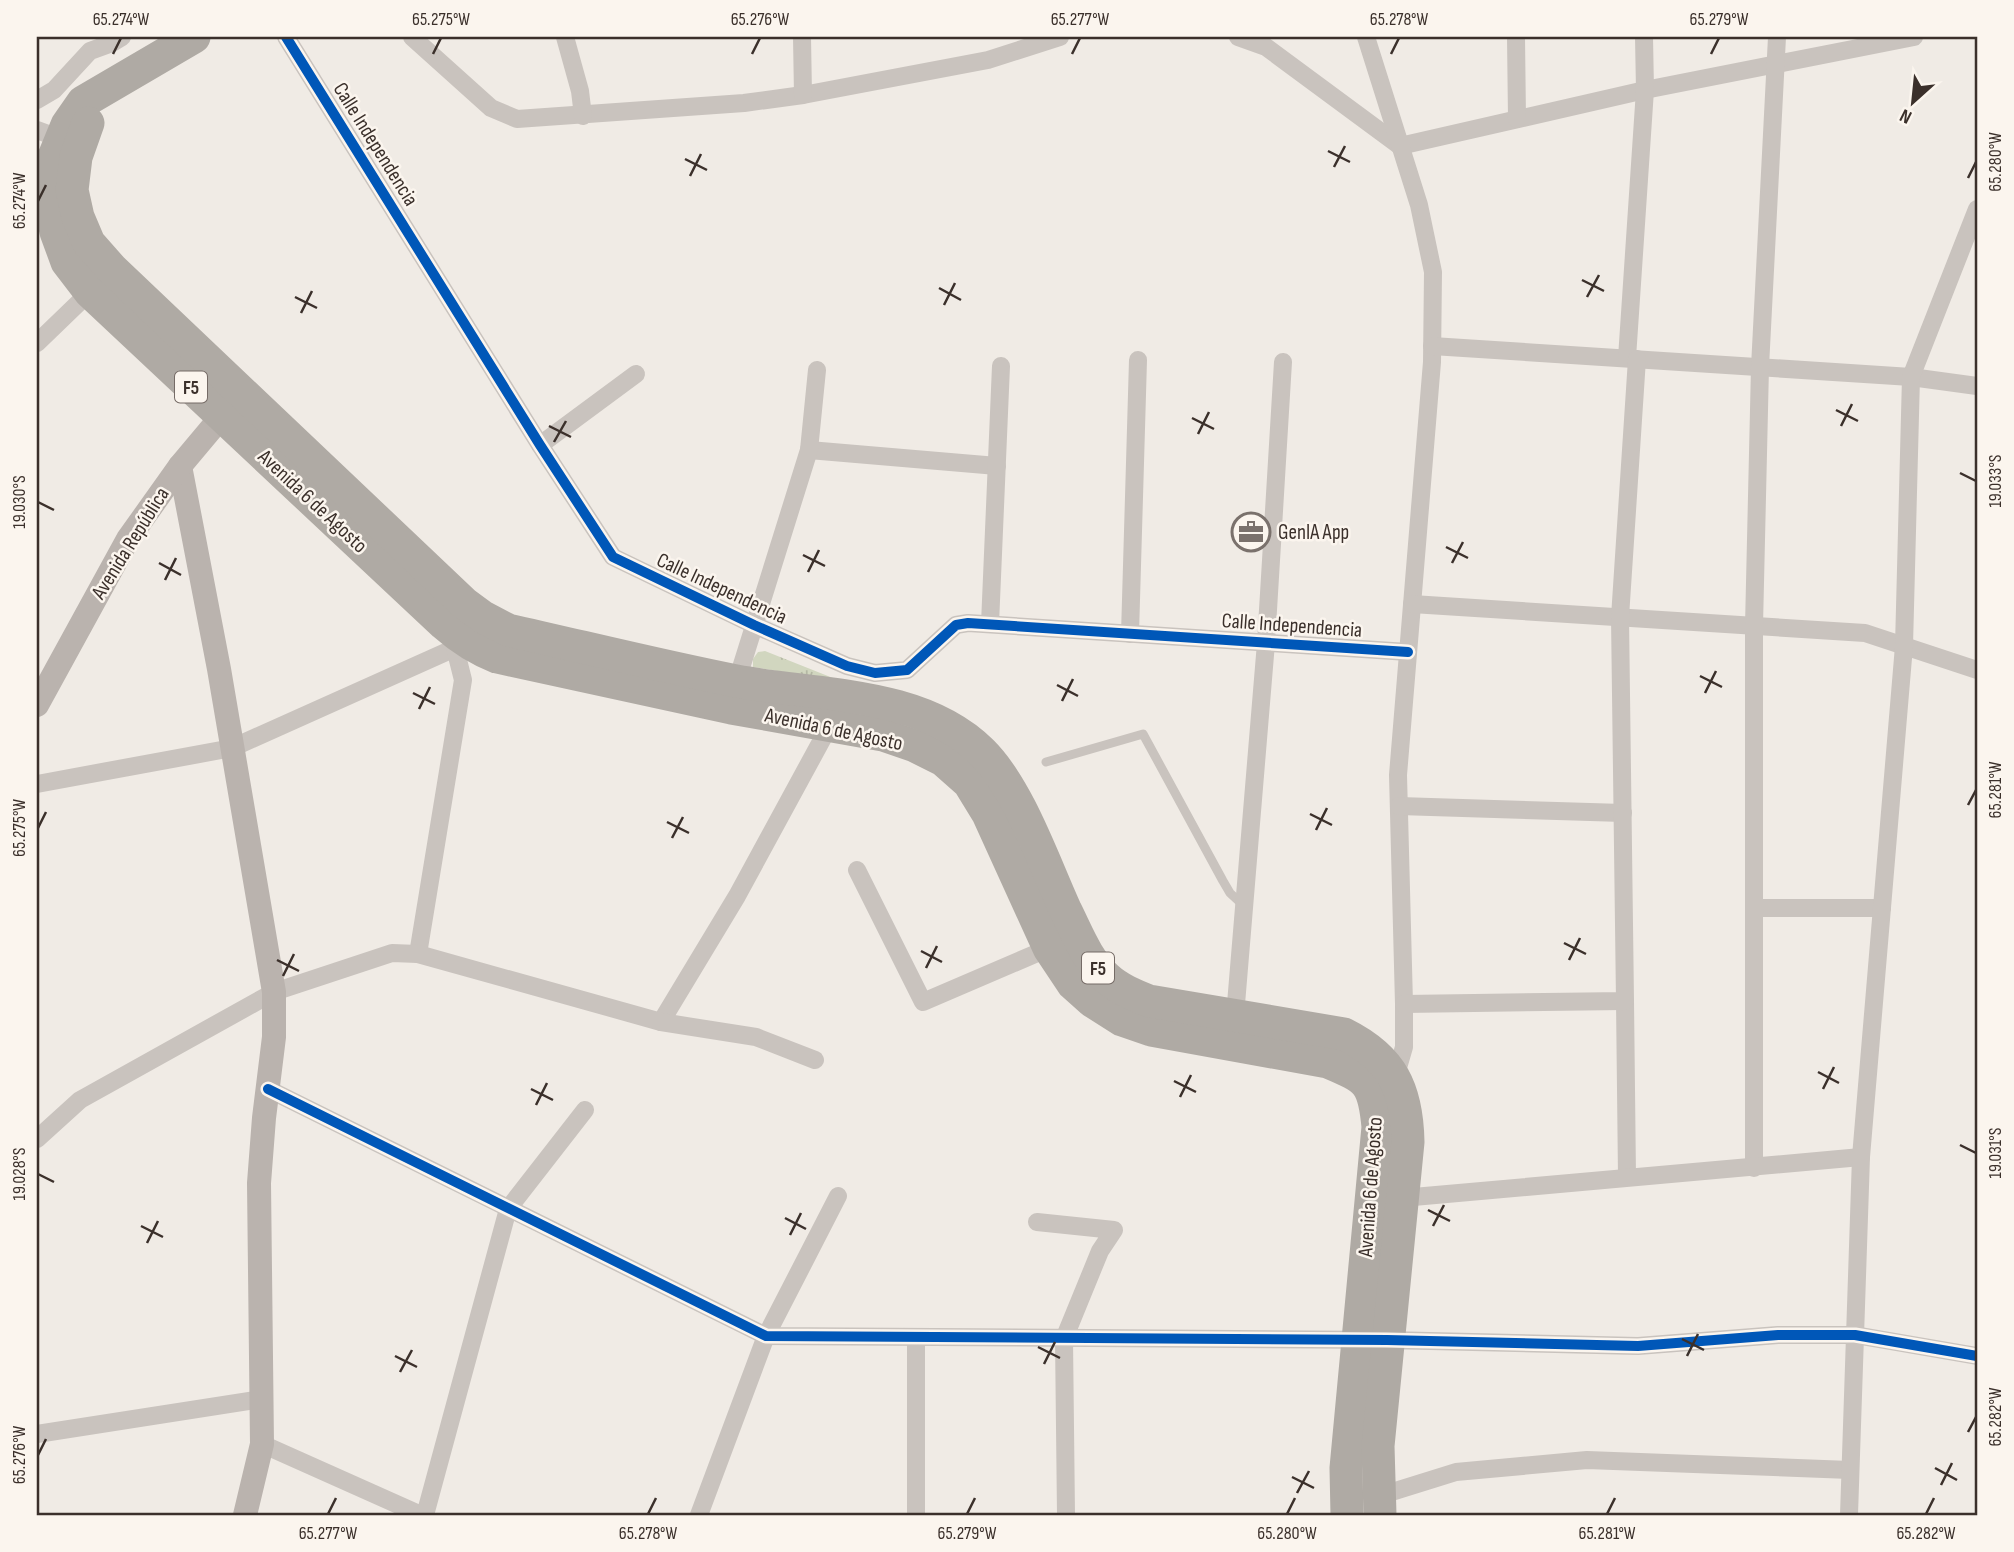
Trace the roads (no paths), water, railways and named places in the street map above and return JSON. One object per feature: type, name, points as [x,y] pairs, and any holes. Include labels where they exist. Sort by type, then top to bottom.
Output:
[{"type":"highway","name":"Avenida 6 de Agosto","points":[[194,37],[105,89],[86,126],[59,138],[76,157],[72,190],[78,217],[101,280],[232,404],[467,635],[478,650],[497,657],[734,695],[898,705],[944,724],[982,752],[993,794],[1049,948],[1073,984],[1100,991],[1125,991],[1149,1001],[1343,1034],[1365,1045],[1382,1059],[1403,1096],[1393,1132],[1372,1340],[1379,1506]]},
{"type":"highway","name":"Avenida 6 de Agosto","points":[[734,695],[830,726],[883,735],[915,746],[943,760],[969,783],[993,794],[1022,814],[1085,951],[1100,991],[1122,1020],[1151,1030],[1328,1062],[1360,1078],[1373,1092],[1393,1132],[1402,1198],[1346,1468],[1347,1515]]},
{"type":"highway","points":[[1360,1078],[1395,1078]]},
{"type":"street","points":[[37,100],[54,90],[87,44],[112,43],[122,37]]},
{"type":"street","name":"Calle Independencia","points":[[286,37],[540,445],[613,557],[754,625],[847,666],[875,673],[907,670],[956,625],[968,623],[1408,652]]},
{"type":"street","points":[[412,37],[491,108],[517,120],[744,103],[803,95],[988,60],[1060,37]]},
{"type":"street","points":[[565,37],[580,91],[583,116]]},
{"type":"street","points":[[802,37],[803,95]]},
{"type":"street","points":[[1238,37],[1266,47],[1400,146],[1645,90],[1914,37]]},
{"type":"street","points":[[1366,37],[1419,205],[1433,272],[1432,346],[1398,775],[1404,1047],[1395,1078]]},
{"type":"street","points":[[1516,37],[1517,119]]},
{"type":"street","points":[[1627,1177],[1620,617],[1645,90],[1644,37]]},
{"type":"street","points":[[1755,1167],[1754,626],[1760,367],[1777,37]]},
{"type":"street","points":[[1849,1515],[1861,1157],[1904,646],[1911,377],[1977,209]]},
{"type":"street","points":[[37,343],[101,280]]},
{"type":"street","points":[[1432,346],[1911,377],[1977,386]]},
{"type":"street","points":[[1130,634],[1138,360]]},
{"type":"street","points":[[1235,1016],[1266,643],[1283,362]]},
{"type":"street","points":[[990,624],[1001,366]]},
{"type":"street","points":[[734,695],[809,450],[817,370]]},
{"type":"street","points":[[540,445],[636,374]]},
{"type":"street","name":"Avenida República","points":[[40,690],[128,539],[180,466],[232,404]]},
{"type":"street","points":[[809,450],[997,466]]},
{"type":"street","points":[[180,466],[274,992],[274,1037],[259,1182],[262,1444],[246,1515]]},
{"type":"street","points":[[1412,604],[1865,633],[1977,670]]},
{"type":"street","points":[[37,784],[232,748],[467,635]]},
{"type":"street","points":[[418,954],[463,680],[467,635]]},
{"type":"street","points":[[662,1021],[737,896],[830,726]]},
{"type":"street","points":[[1399,806],[1623,813]]},
{"type":"street","points":[[857,870],[923,1002],[1049,948]]},
{"type":"street","points":[[1754,908],[1882,908]]},
{"type":"street","points":[[37,1139],[80,1100],[274,992],[392,953],[418,954],[662,1021],[756,1037],[815,1060]]},
{"type":"street","points":[[1404,1004],[1625,1001]]},
{"type":"street","points":[[268,1089],[766,1336],[1372,1340],[1639,1346],[1778,1335],[1855,1335],[1977,1356]]},
{"type":"street","points":[[262,1444],[423,1515],[508,1209],[585,1110]]},
{"type":"street","points":[[1402,1198],[1861,1157]]},
{"type":"street","points":[[699,1515],[766,1336],[838,1196]]},
{"type":"street","points":[[1037,1222],[1114,1230],[1100,1251],[1064,1339],[1066,1515]]},
{"type":"street","points":[[916,1338],[916,1515]]},
{"type":"street","points":[[37,1434],[261,1399]]},
{"type":"street","points":[[1379,1506],[1456,1472],[1587,1460],[1850,1470]]},
{"type":"lane","points":[[1046,762],[1143,734],[1226,887],[1244,906]]},
{"type":"place","name":"GenIA App","points":[[1251,532]]}]
